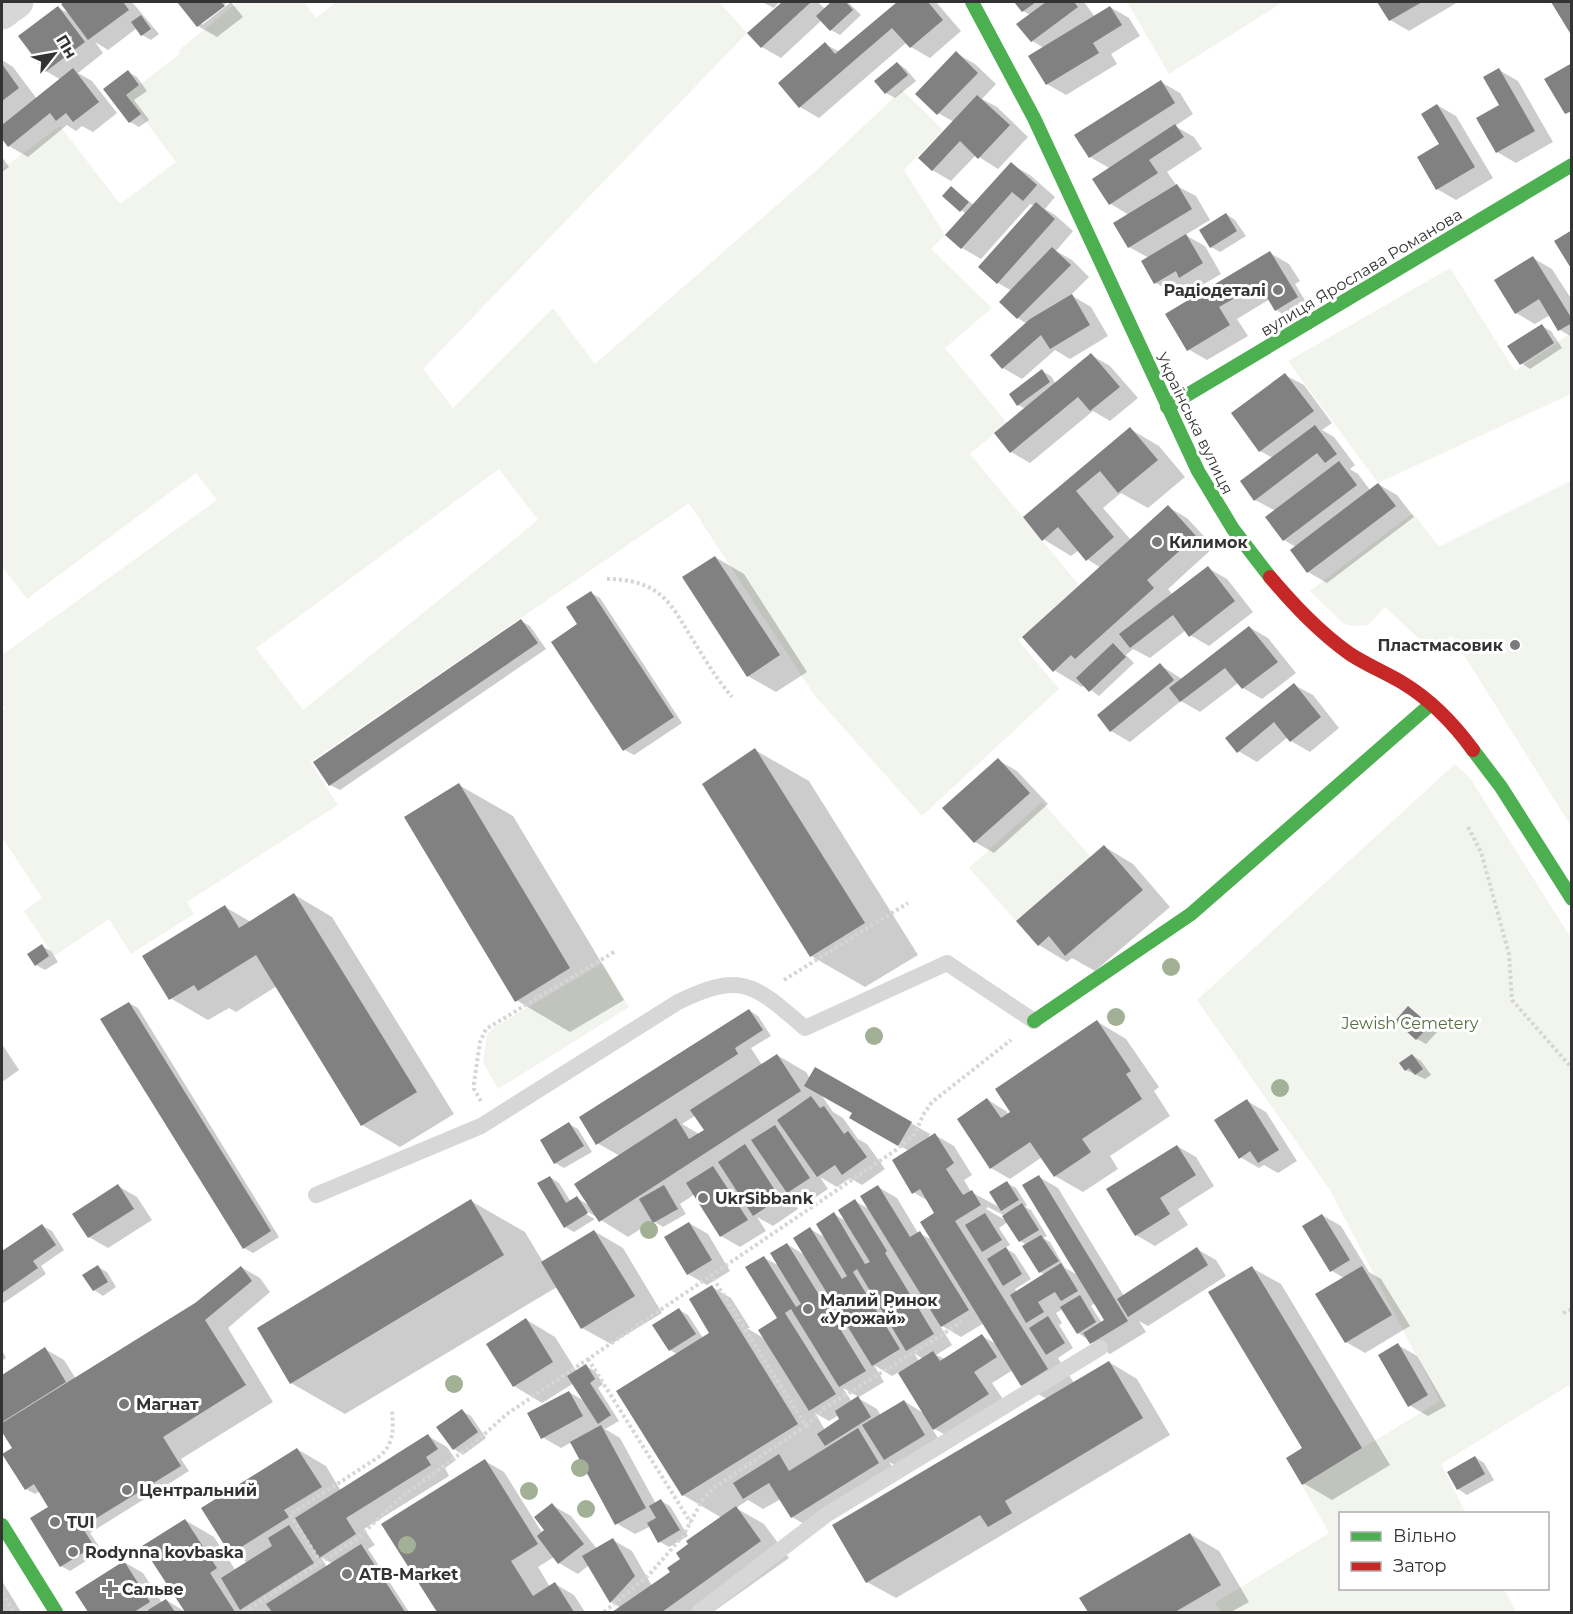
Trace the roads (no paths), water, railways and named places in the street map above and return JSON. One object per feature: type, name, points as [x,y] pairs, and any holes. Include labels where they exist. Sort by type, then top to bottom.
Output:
[{"type":"main road","name":"Українська вулиця","points":[[972,2],[1034,118],[1167,407],[1215,502],[1256,560],[1300,612],[1351,654],[1405,684],[1455,726],[1478,754],[1572,899]]},
{"type":"main road","name":"вулиця Ярослава Романова","points":[[1167,407],[1572,165]]},
{"type":"main road","points":[[1034,1021],[1191,914],[1431,704]]},
{"type":"main road","points":[[2,1525],[56,1612]]},
{"type":"street","points":[[2,13],[17,2]]},
{"type":"lane","points":[[316,1195],[469,1132],[652,1018],[700,991],[720,985],[735,984],[763,993],[805,1028],[947,963],[1034,1021]]},
{"type":"lane","points":[[699,1612],[826,1515],[1100,1348]]},
{"type":"place","name":"Радіодеталі","points":[[1278,290]]},
{"type":"place","name":"Килимок","points":[[1157,542]]},
{"type":"place","name":"Пластмасовик","points":[[1515,645]]},
{"type":"place","name":"UkrSibbank","points":[[703,1198]]},
{"type":"place","name":"Малий Ринок «Урожай»","points":[[808,1309]]},
{"type":"place","name":"Магнат","points":[[124,1404]]},
{"type":"place","name":"Центральний","points":[[127,1490]]},
{"type":"place","name":"TUI","points":[[55,1522]]},
{"type":"place","name":"Rodynna kovbaska","points":[[73,1552]]},
{"type":"place","name":"ATB-Market","points":[[347,1574]]},
{"type":"place","name":"Сальве","points":[[110,1589]]},
{"type":"park label","name":"Jewish Cemetery","points":[[1410,1023]]}]
